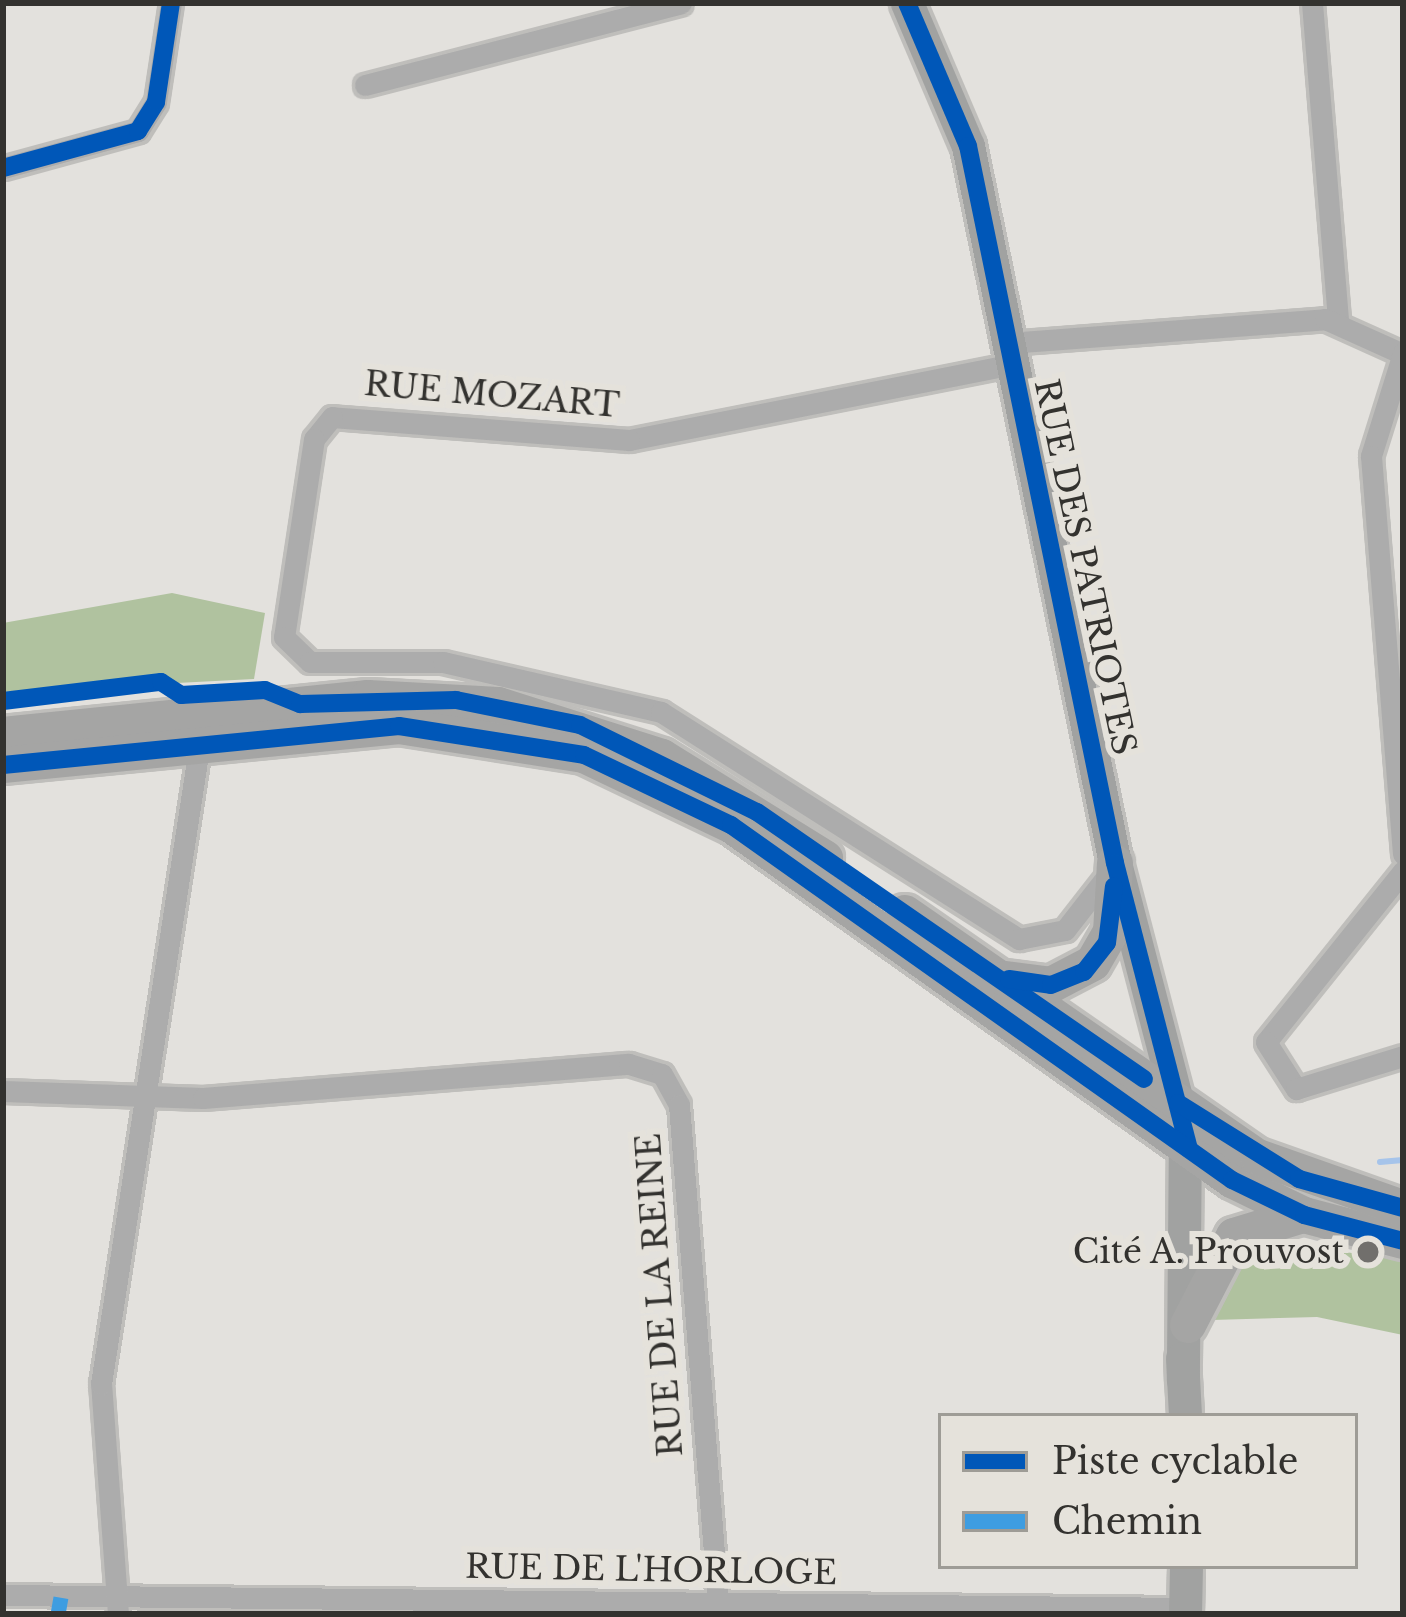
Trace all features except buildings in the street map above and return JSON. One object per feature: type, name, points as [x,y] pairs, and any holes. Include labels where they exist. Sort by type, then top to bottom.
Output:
[{"type":"main road","points":[[3,765],[404,697],[580,725],[732,796],[997,976],[1144,1079],[1189,1149],[1304,1215],[1403,1240]]},
{"type":"main road","points":[[3,735],[441,727],[622,769],[793,866],[1168,1115],[1299,1179],[1403,1208]]},
{"type":"main road","points":[[997,976],[1040,986],[1084,972],[1111,932],[1115,863]]},
{"type":"main road","points":[[1188,1325],[1234,1235],[1263,1218],[1304,1215]]},
{"type":"street","points":[[3,168],[137,131],[156,102],[171,3]]},
{"type":"street","points":[[365,85],[681,3]]},
{"type":"street","name":"RUE DES PATRIOTES","points":[[907,3],[962,125],[1168,1115],[1185,1413]]},
{"type":"street","points":[[1312,3],[1338,322]]},
{"type":"street","points":[[1011,354],[1338,322],[1403,353],[1371,456],[1403,854]]},
{"type":"street","name":"RUE MOZART","points":[[976,917],[661,712],[443,662],[310,662],[284,637],[314,439],[332,417],[629,440],[1011,354]]},
{"type":"street","points":[[117,1606],[101,1384],[201,728]]},
{"type":"street","points":[[976,917],[1019,939],[1054,935],[1087,910],[1115,863]]},
{"type":"street","name":"RUE DES PATRIOTES","points":[[1115,863],[1144,1079]]},
{"type":"street","points":[[1403,871],[1266,1042],[1296,1089],[1403,1056]]},
{"type":"street","points":[[976,917],[997,976]]},
{"type":"street","name":"RUE DE LA REINE","points":[[3,1091],[146,1097],[629,1064],[662,1074],[679,1106],[718,1604]]},
{"type":"street","name":"RUE DES PATRIOTES","points":[[1183,1380],[1189,1149]]},
{"type":"street","points":[[1185,1612],[1186,1569]]},
{"type":"street","name":"RUE DE L'HORLOGE","points":[[3,1595],[117,1606],[718,1604],[1185,1612]]},
{"type":"green space","points":[[172,593],[265,613],[254,679],[3,692],[3,623]]},
{"type":"green space","points":[[1279,1243],[1403,1260],[1403,1335],[1317,1317],[1212,1320],[1219,1275]]},
{"type":"waterway","points":[[1380,1162],[1403,1160]]},
{"type":"marked path","points":[[58,1614],[61,1597]]},
{"type":"cycle path","points":[[3,168],[138,131],[156,102],[171,3]]},
{"type":"cycle path","points":[[907,3],[968,146],[1115,863],[1189,1149]]},
{"type":"cycle path","points":[[3,701],[161,682],[181,695],[265,690],[300,704],[456,700],[580,725],[757,812],[1144,1079]]},
{"type":"cycle path","points":[[3,765],[399,726],[584,755],[731,825],[1232,1180],[1304,1215],[1403,1241]]},
{"type":"cycle path","points":[[1009,979],[1051,985],[1084,972],[1107,943],[1114,886]]},
{"type":"cycle path","points":[[1178,1103],[1299,1179],[1403,1208]]},
{"type":"place","name":"Cité A. Prouvost","points":[[1368,1252]]}]
